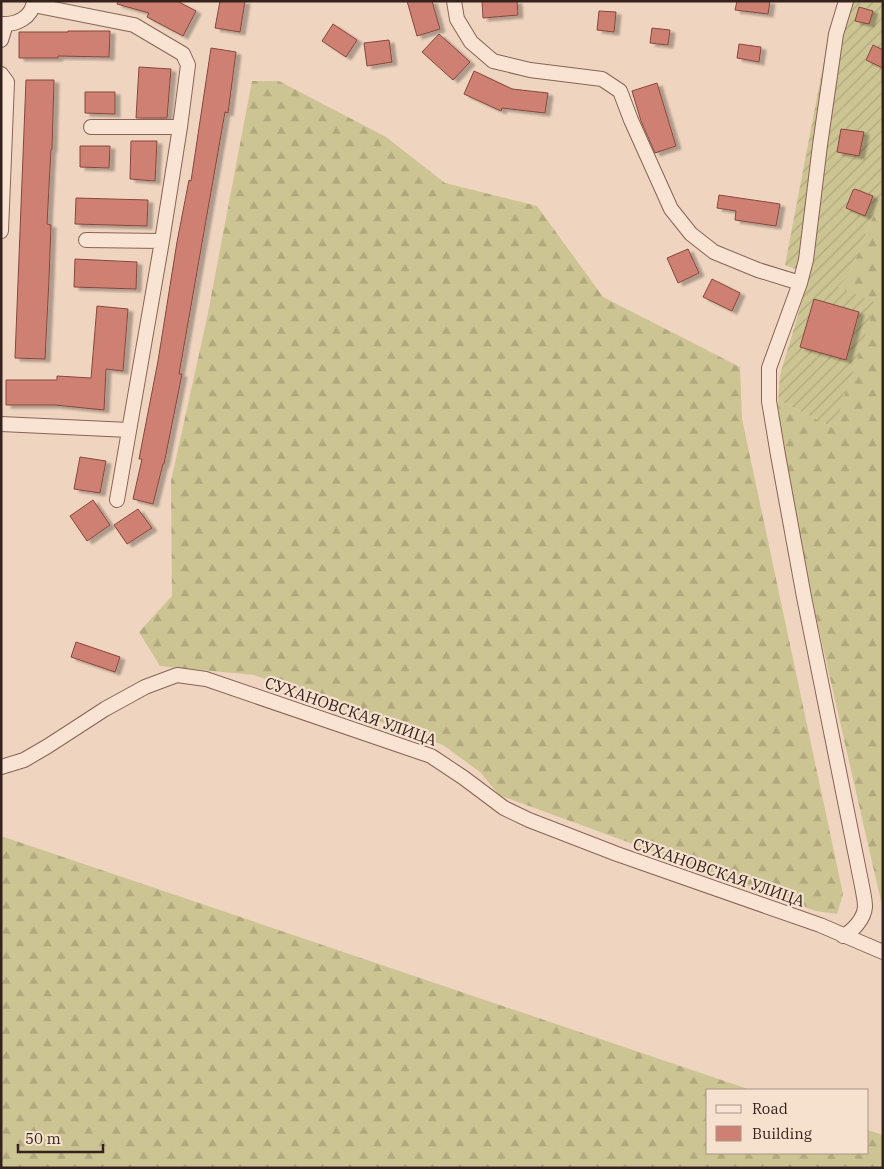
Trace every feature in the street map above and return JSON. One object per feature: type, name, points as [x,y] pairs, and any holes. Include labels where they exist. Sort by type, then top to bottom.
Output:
[{"type":"street","points":[[454,1],[457,19],[471,42],[493,60],[530,70],[602,79],[620,91],[671,209],[691,234],[714,252],[758,270],[800,283]]},
{"type":"street","points":[[843,936],[850,932],[861,919],[865,908],[804,597],[769,401],[769,368],[800,283],[806,260],[836,34],[846,1]]},
{"type":"street","points":[[1,40],[3,24],[12,24],[21,20],[29,14],[33,3],[134,25],[183,54],[188,64],[162,240],[117,500]]},
{"type":"street","points":[[1,74],[6,82],[1,231]]},
{"type":"street","points":[[92,127],[180,127]]},
{"type":"street","points":[[86,240],[162,240]]},
{"type":"street","points":[[1,424],[129,430]]},
{"type":"street","name":"СУХАНОВСКАЯ УЛИЦА","points":[[1,768],[24,760],[144,687],[177,675],[206,679],[431,756],[504,808],[530,820],[617,854],[820,925],[883,952]]},
{"type":"green space","points":[[841,1],[883,1],[883,192],[849,275],[838,287],[876,303],[834,428],[778,400],[780,375],[810,275],[785,265],[831,24]]},
{"type":"green space","points":[[252,81],[279,81],[386,137],[445,183],[537,206],[603,297],[740,367],[742,419],[843,894],[837,914],[816,911],[499,795],[480,772],[443,745],[254,675],[160,666],[139,632],[172,596],[171,481],[207,318]]},
{"type":"green space","points":[[883,192],[883,910],[782,468],[778,400],[834,428],[838,287],[849,275]]},
{"type":"green space","points":[[1,836],[748,1089],[706,1089],[706,1154],[869,1154],[869,1130],[883,1135],[883,1168],[1,1168]]},
{"type":"building","points":[[118,1],[177,1],[196,11],[183,36],[147,17],[149,13],[117,4]]},
{"type":"building","points":[[220,1],[245,1],[240,32],[215,28]]},
{"type":"building","points":[[407,1],[432,1],[440,29],[417,36]]},
{"type":"building","points":[[482,1],[517,1],[518,15],[483,18]]},
{"type":"building","points":[[737,1],[770,1],[768,14],[735,10]]},
{"type":"building","points":[[859,7],[873,11],[869,24],[855,21]]},
{"type":"building","points":[[599,11],[616,12],[614,32],[597,30]]},
{"type":"building","points":[[333,24],[357,40],[346,57],[322,41]]},
{"type":"building","points":[[652,28],[670,30],[668,45],[650,43]]},
{"type":"building","points":[[110,31],[109,57],[58,56],[58,58],[19,58],[19,32]]},
{"type":"building","points":[[439,34],[470,62],[453,80],[422,52]]},
{"type":"building","points":[[389,40],[392,62],[367,66],[364,43]]},
{"type":"building","points":[[739,44],[761,47],[759,62],[737,58]]},
{"type":"building","points":[[873,45],[883,50],[883,68],[866,60]]},
{"type":"building","points":[[211,48],[236,52],[228,113],[225,112],[179,374],[182,374],[164,464],[153,504],[133,499],[142,459],[139,459],[158,361],[177,242],[189,180],[191,181]]},
{"type":"building","points":[[139,67],[171,69],[167,118],[136,118]]},
{"type":"building","points":[[474,71],[512,89],[548,93],[545,113],[502,108],[501,111],[464,94]]},
{"type":"building","points":[[26,80],[54,80],[47,224],[51,225],[45,359],[15,358]]},
{"type":"building","points":[[657,83],[676,146],[655,153],[641,121],[632,91]]},
{"type":"building","points":[[85,92],[115,92],[115,114],[85,113]]},
{"type":"building","points":[[841,129],[864,132],[859,156],[837,152]]},
{"type":"building","points":[[131,141],[157,141],[155,181],[130,179]]},
{"type":"building","points":[[80,146],[110,146],[109,168],[80,167]]},
{"type":"building","points":[[855,189],[873,196],[865,216],[846,208]]},
{"type":"building","points":[[719,195],[780,204],[776,226],[735,220],[736,211],[717,208]]},
{"type":"building","points":[[76,198],[148,200],[147,226],[75,224]]},
{"type":"building","points":[[688,249],[699,273],[678,283],[667,258]]},
{"type":"building","points":[[75,259],[137,262],[136,289],[74,287]]},
{"type":"building","points":[[712,279],[740,293],[732,311],[703,297]]},
{"type":"building","points":[[814,299],[859,312],[846,360],[800,347]]},
{"type":"building","points":[[97,306],[128,309],[123,371],[106,369],[104,410],[55,405],[6,405],[6,380],[57,380],[57,376],[91,378]]},
{"type":"building","points":[[80,457],[106,461],[100,493],[74,489]]},
{"type":"building","points":[[93,500],[110,525],[87,541],[70,516]]},
{"type":"building","points":[[138,509],[152,528],[127,544],[114,525]]},
{"type":"building","points":[[76,642],[120,657],[115,672],[71,657]]}]
